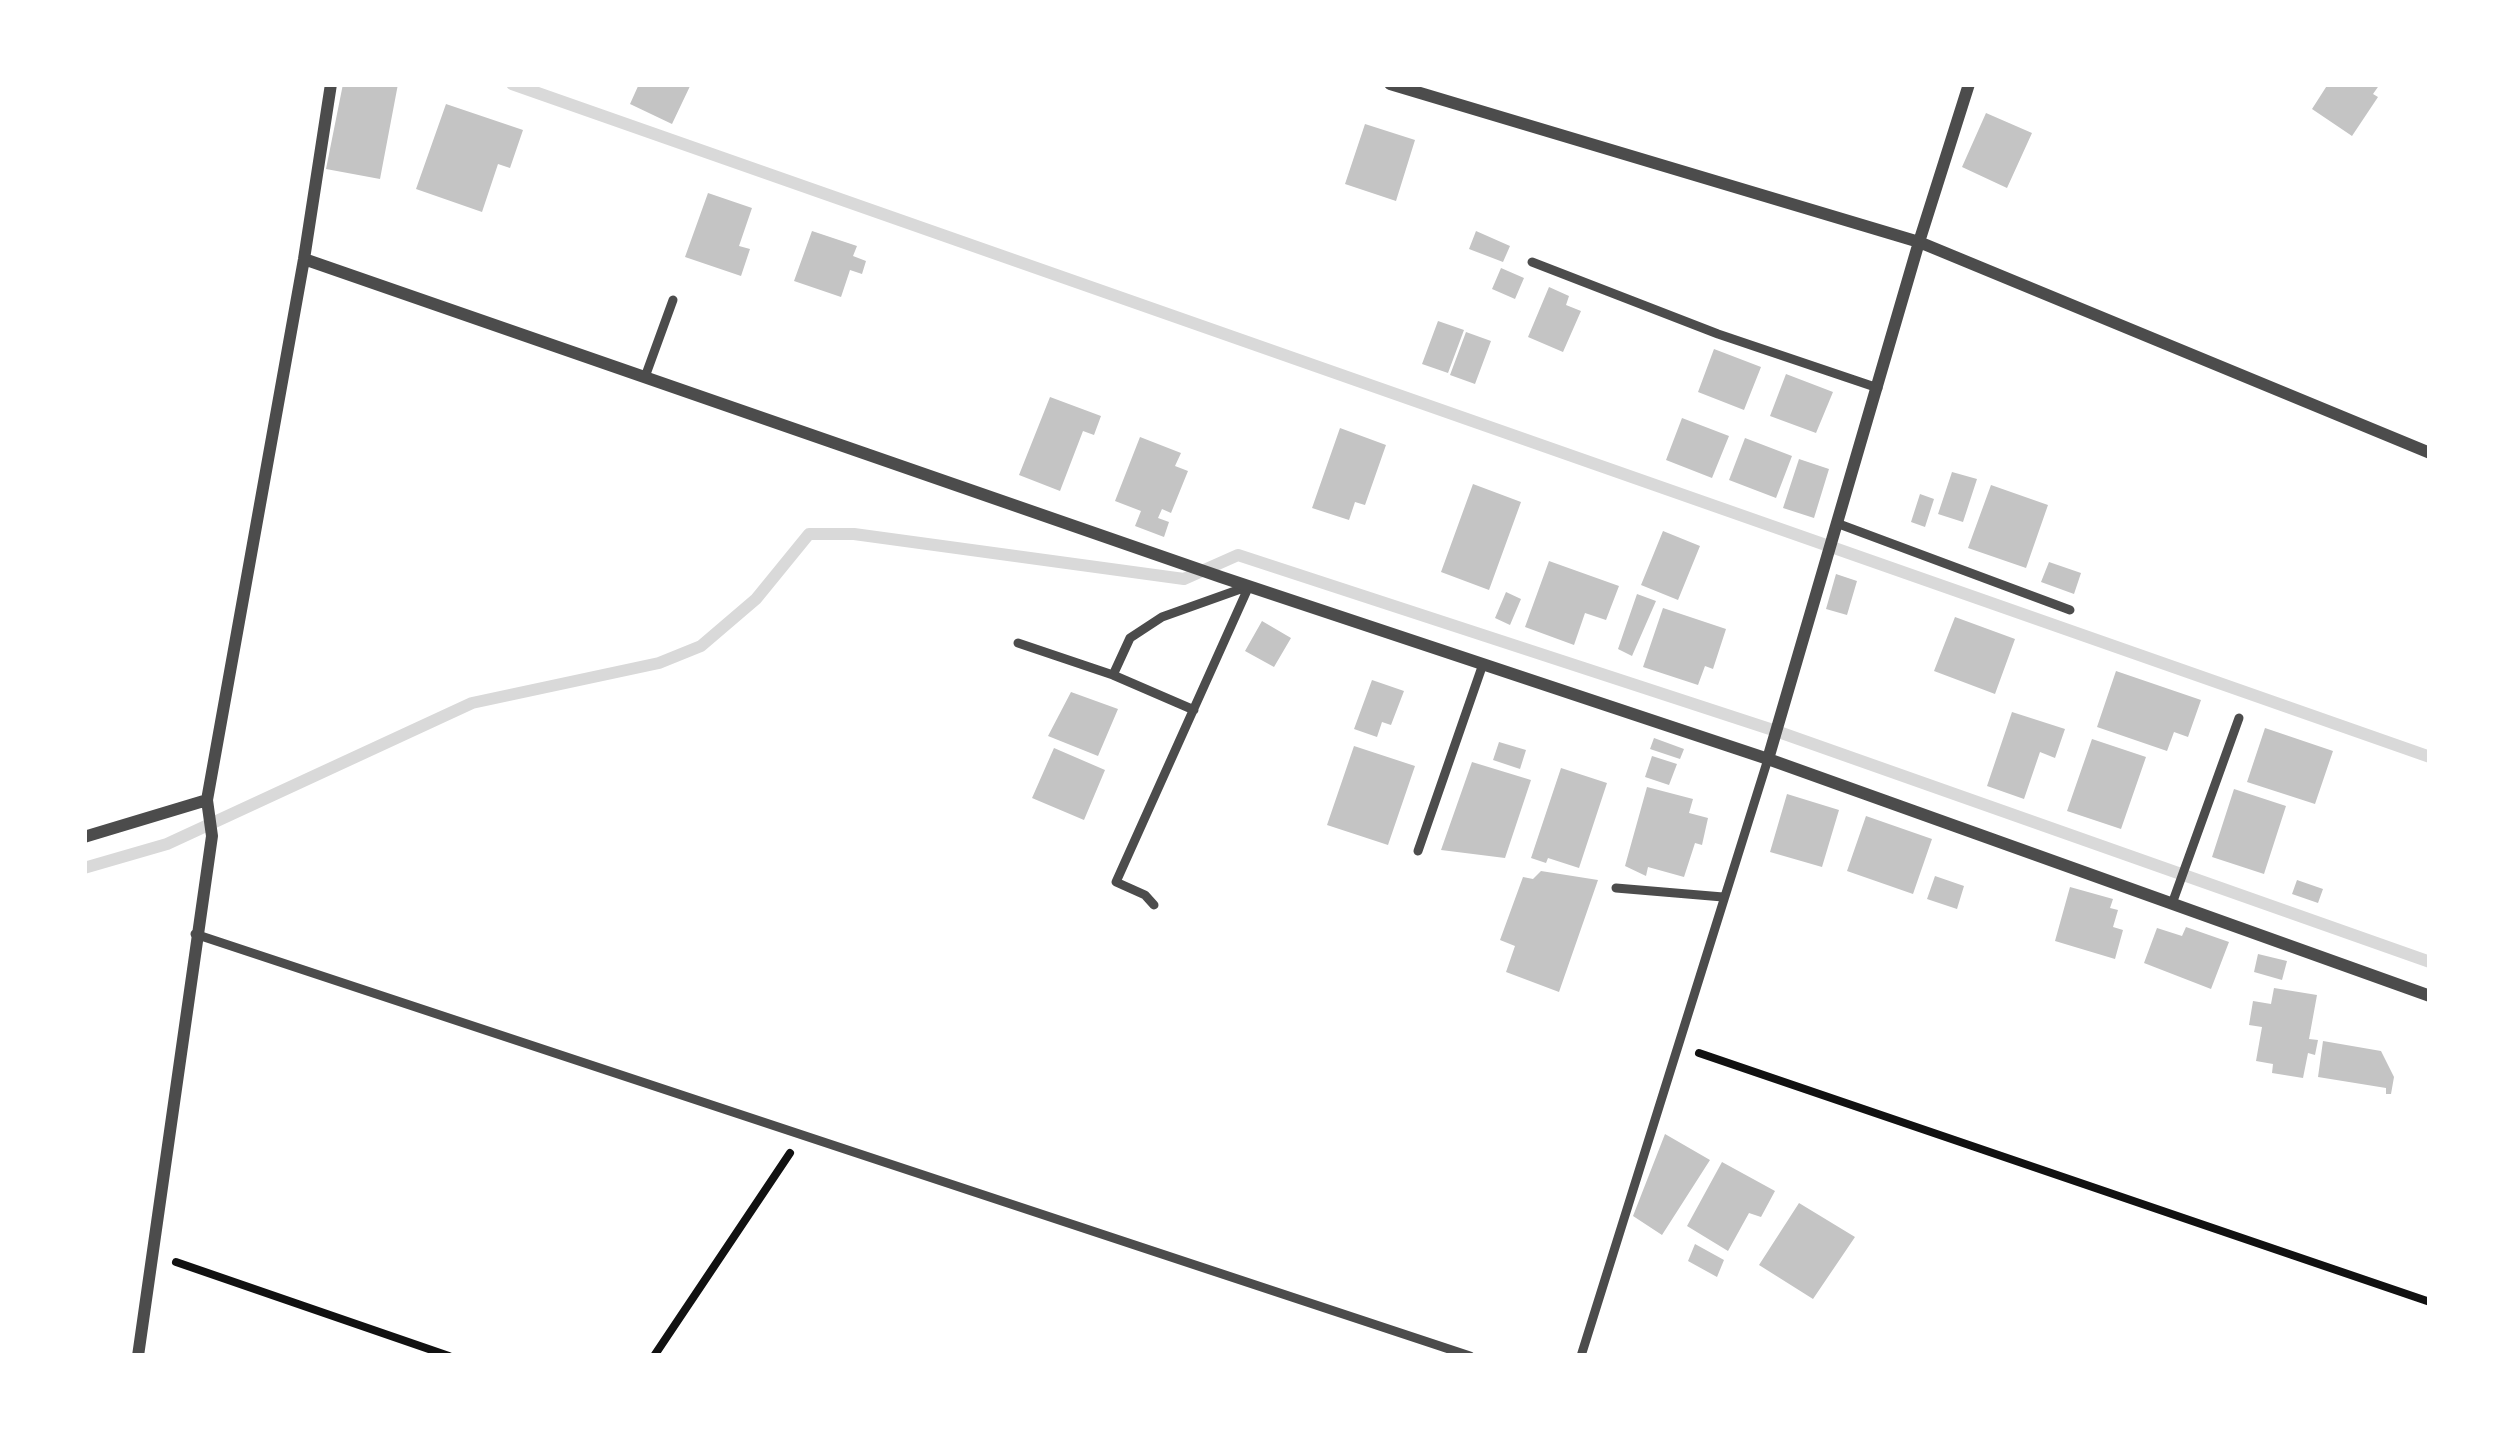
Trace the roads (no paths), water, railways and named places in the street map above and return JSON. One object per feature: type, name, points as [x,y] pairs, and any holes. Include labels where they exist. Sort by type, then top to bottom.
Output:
[{"type":"street","points":[[138,1356],[212,836],[207,805],[331,84]]},
{"type":"street","points":[[1390,84],[1919,242],[2430,453]]},
{"type":"street","points":[[1768,759],[1969,84]]},
{"type":"street","points":[[304,259],[1221,577],[1768,759],[2430,996]]},
{"type":"street","points":[[84,837],[207,805]]},
{"type":"lane","points":[[1532,262],[1718,334],[1878,388]]},
{"type":"lane","points":[[645,377],[673,300]]},
{"type":"lane","points":[[1839,524],[2071,610]]},
{"type":"lane","points":[[1113,675],[1130,638],[1162,617],[1249,586]]},
{"type":"lane","points":[[1154,905],[1116,882],[1249,586]]},
{"type":"lane","points":[[1018,643],[1113,675],[1193,710]]},
{"type":"lane","points":[[1418,851],[1483,664]]},
{"type":"lane","points":[[2173,902],[2239,718]]},
{"type":"lane","points":[[1580,1356],[1768,759]]},
{"type":"lane","points":[[1616,888],[1723,897]]},
{"type":"lane","points":[[195,934],[1470,1356]]},
{"type":"waterway","points":[[512,84],[2430,757]]},
{"type":"waterway","points":[[84,868],[167,844],[472,703],[659,663],[701,646],[756,599],[809,534],[854,534],[1184,579],[1238,555],[1776,731],[2430,962]]}]
